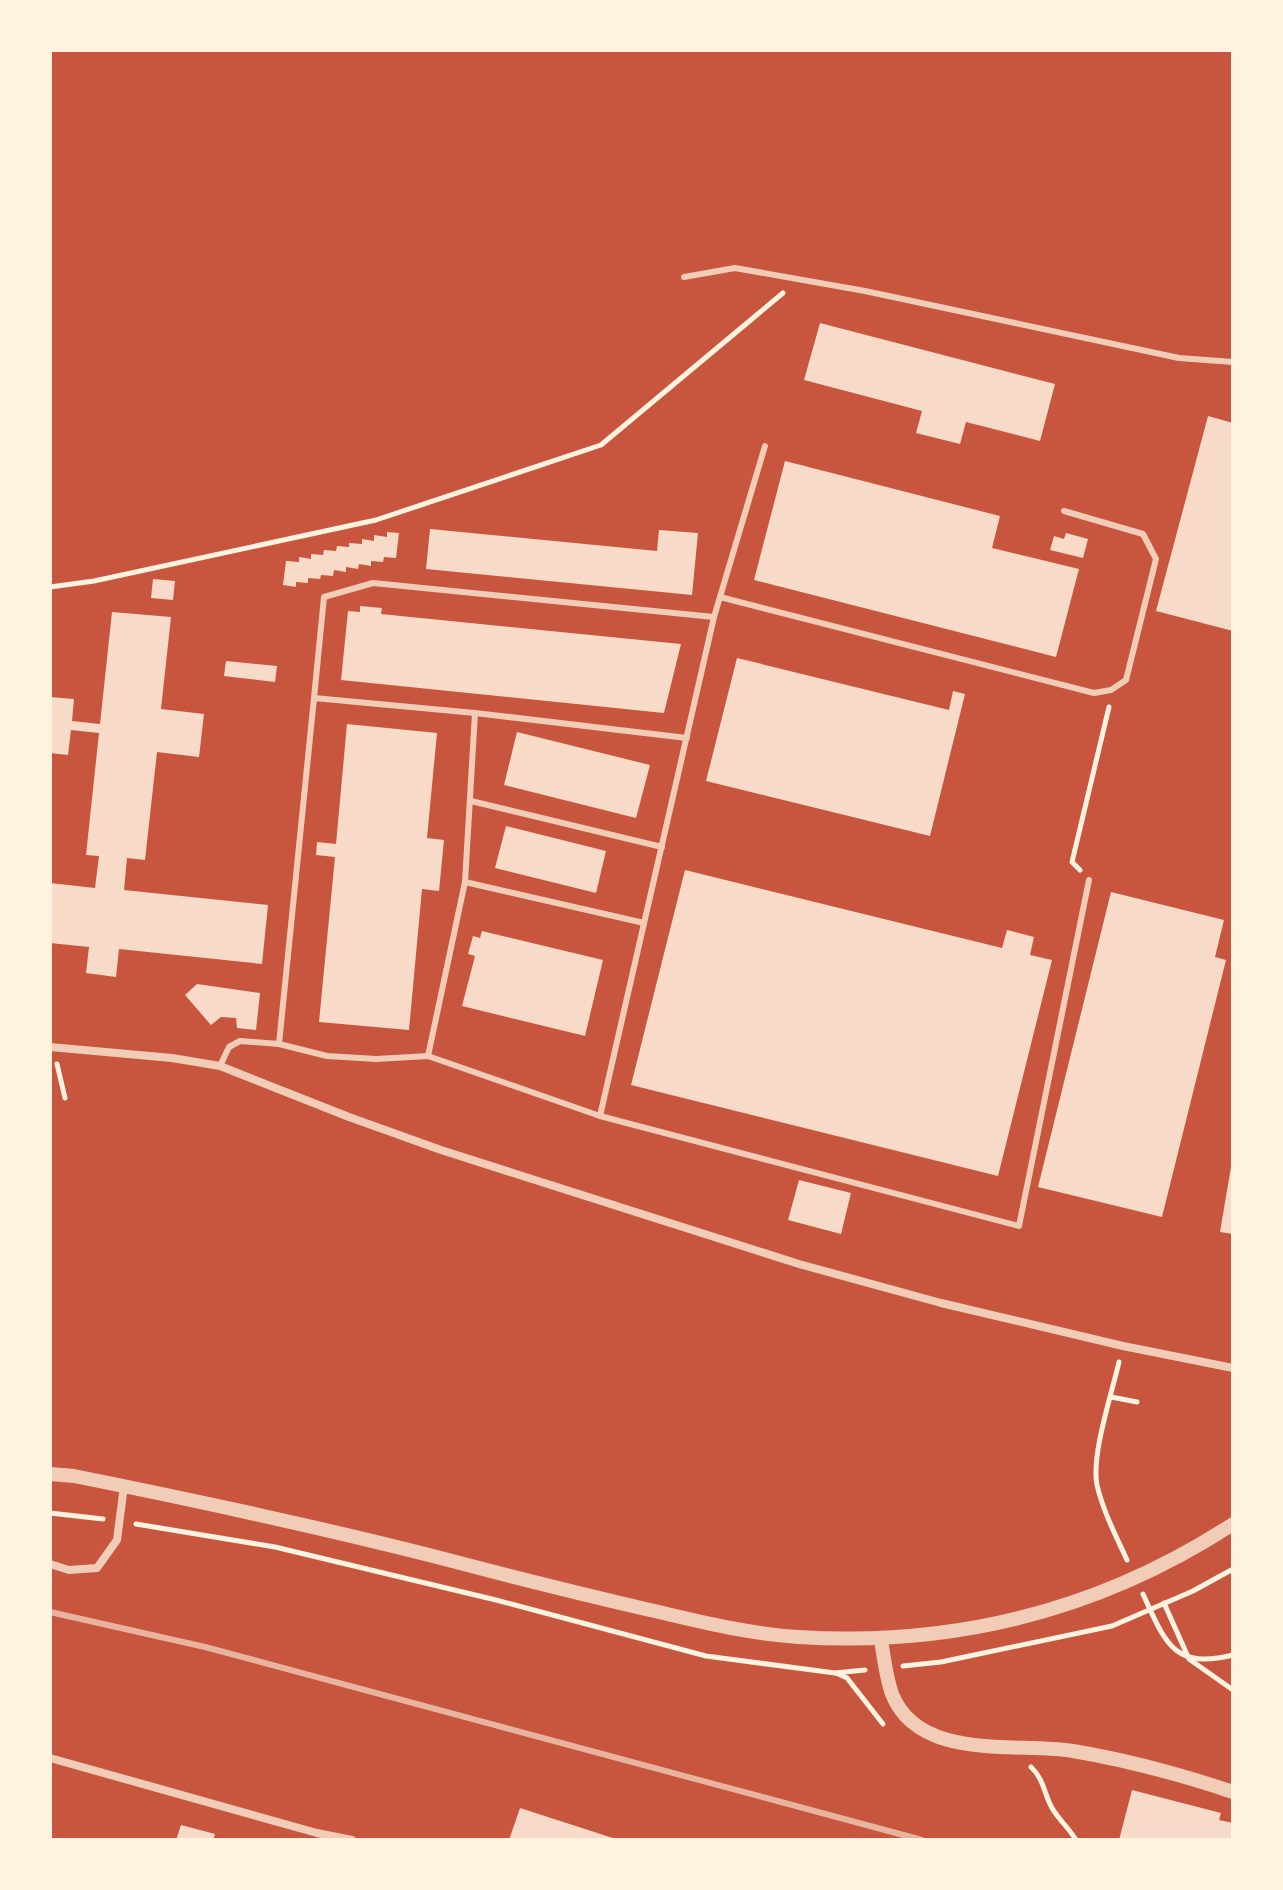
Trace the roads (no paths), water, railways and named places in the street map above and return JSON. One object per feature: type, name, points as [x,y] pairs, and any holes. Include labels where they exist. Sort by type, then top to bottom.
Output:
[{"type":"street","points":[[53,1047],[172,1058],[220,1066],[441,1150],[799,1264],[941,1303],[1123,1346],[1233,1368]]},
{"type":"street","points":[[50,1474],[124,1486],[315,1526],[704,1623],[795,1637],[881,1640],[977,1628],[1055,1610],[1132,1581],[1233,1524]]},
{"type":"street","points":[[50,1564],[69,1570],[97,1568],[117,1540],[124,1486]]},
{"type":"street","points":[[881,1640],[892,1694],[906,1715],[929,1733],[970,1746],[1074,1751],[1233,1792]]},
{"type":"street","points":[[50,1758],[317,1833],[352,1840]]},
{"type":"lane","points":[[684,277],[735,268],[865,291],[1179,358],[1233,362]]},
{"type":"lane","points":[[600,1116],[714,617],[765,446]]},
{"type":"lane","points":[[720,597],[1094,693],[1111,690],[1126,680],[1156,559],[1143,534],[1064,511]]},
{"type":"lane","points":[[279,1044],[324,597],[373,583],[714,617]]},
{"type":"lane","points":[[314,698],[687,738]]},
{"type":"lane","points":[[428,1056],[465,882],[475,713]]},
{"type":"lane","points":[[471,801],[662,847]]},
{"type":"lane","points":[[220,1066],[229,1047],[240,1041],[279,1044],[327,1056],[376,1059],[428,1056],[600,1116],[1019,1226],[1089,880]]},
{"type":"lane","points":[[465,882],[644,923]]},
{"type":"railway","points":[[50,1612],[205,1647],[922,1840]]}]
